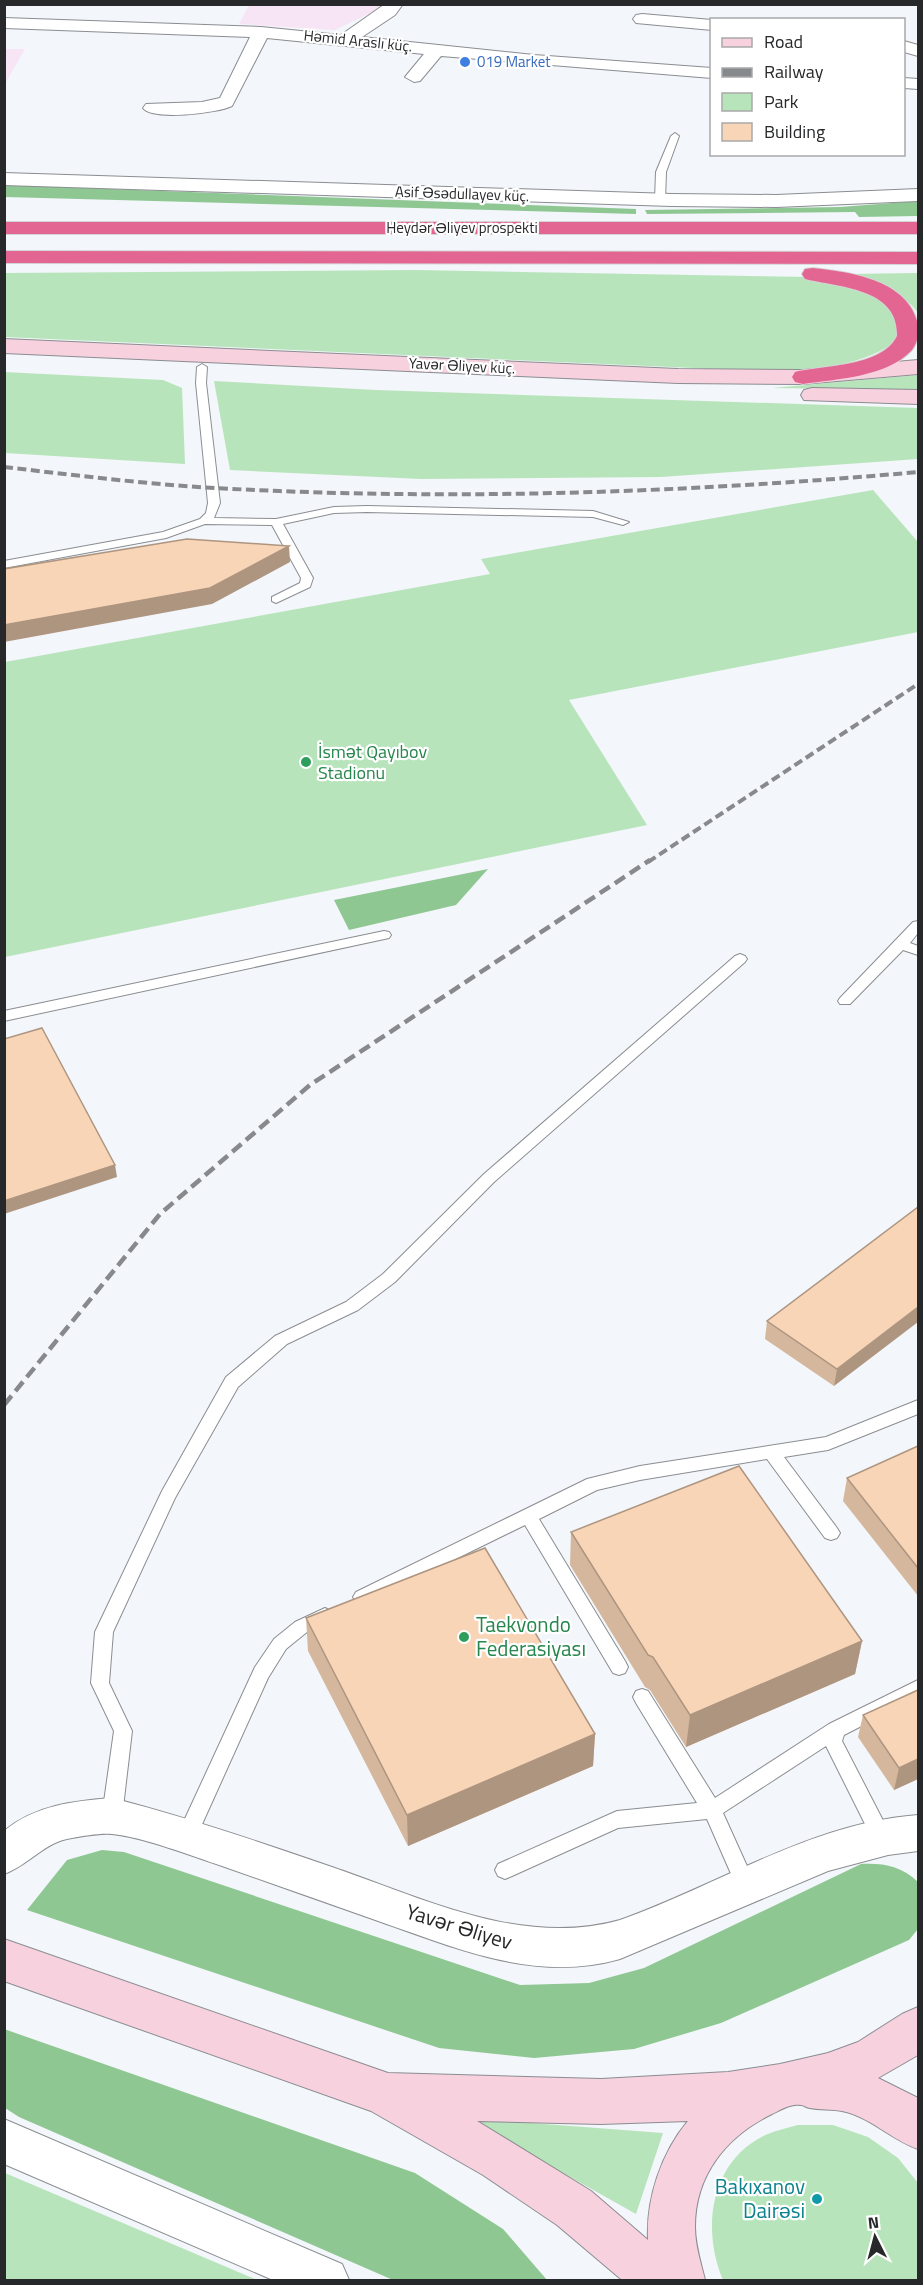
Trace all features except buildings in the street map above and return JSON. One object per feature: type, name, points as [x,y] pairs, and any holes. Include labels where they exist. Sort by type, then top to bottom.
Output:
[{"type":"highway","name":"Heydər Əliyev prospekti","points":[[4,228],[918,228]]},
{"type":"highway","name":"Heydər Əliyev prospekti","points":[[4,257],[918,258]]},
{"type":"highway","points":[[301,258],[823,275],[845,278],[878,289],[906,312],[915,331],[892,354],[866,365],[803,377]]},
{"type":"main road","name":"Yavər Əliyev küç.","points":[[4,346],[678,376],[803,377],[918,367]]},
{"type":"main road","name":"Yavər Əliyev küç.","points":[[4,357],[710,392],[918,397]]},
{"type":"main road","points":[[4,1960],[383,2094],[499,2159],[574,2208],[658,2280]]},
{"type":"main road","points":[[383,2094],[595,2103],[683,2100],[789,2086],[826,2078],[858,2066],[894,2048],[918,2029]]},
{"type":"main road","points":[[681,2280],[676,2270],[671,2218],[682,2170],[707,2129],[745,2101],[789,2086],[826,2086],[863,2094],[898,2110],[918,2126]]},
{"type":"street","points":[[347,39],[395,4]]},
{"type":"street","points":[[230,30],[239,13]]},
{"type":"street","points":[[642,19],[710,25]]},
{"type":"street","name":"Həmid Araslı küç.","points":[[4,23],[261,32],[624,68],[710,73]]},
{"type":"street","points":[[152,108],[225,104],[230,98],[248,53],[261,32]]},
{"type":"street","points":[[414,77],[437,49]]},
{"type":"street","name":"Asif Əsədullayev küç.","points":[[4,179],[660,200],[776,201],[918,195]]},
{"type":"street","name":"Yavər Əliyev","points":[[4,1856],[28,1836],[46,1827],[69,1820],[112,1816],[187,1836],[479,1936],[528,1948],[579,1948],[626,1938],[837,1848],[900,1835]]},
{"type":"street","points":[[4,2141],[326,2280]]},
{"type":"lane","points":[[660,200],[661,172],[675,136]]},
{"type":"lane","points":[[4,566],[166,535],[204,520],[211,514],[214,503],[201,383],[202,367]]},
{"type":"lane","points":[[204,520],[276,522],[334,510],[367,509],[593,514],[623,522]]},
{"type":"lane","points":[[276,522],[307,578],[306,585],[301,590],[276,599]]},
{"type":"lane","points":[[845,1001],[918,925]]},
{"type":"lane","points":[[4,1016],[384,935]]},
{"type":"lane","points":[[901,944],[918,951]]},
{"type":"lane","points":[[112,1816],[123,1731],[100,1683],[104,1632],[168,1496],[232,1382],[281,1340],[352,1306],[389,1278],[489,1178],[740,959]]},
{"type":"lane","points":[[187,1836],[261,1673],[280,1644],[301,1627],[593,1484],[640,1473],[828,1443],[918,1407]]},
{"type":"lane","points":[[772,1453],[831,1533]]},
{"type":"lane","points":[[528,1516],[619,1667]]},
{"type":"lane","points":[[505,1870],[617,1820],[712,1810],[836,1730],[918,1688]]},
{"type":"lane","points":[[642,1697],[712,1810],[746,1886]]},
{"type":"lane","points":[[836,1730],[833,1741],[900,1835]]},
{"type":"shaded area","points":[[249,5],[383,5],[335,30],[239,24]]},
{"type":"shaded area","points":[[4,49],[25,49],[5,84]]},
{"type":"green space","points":[[5,185],[636,209],[636,214],[5,197]]},
{"type":"green space","points":[[918,201],[918,216],[859,217],[855,212],[647,214],[645,210],[840,207]]},
{"type":"green space","points":[[416,270],[809,277],[864,289],[897,313],[899,339],[878,352],[854,361],[801,369],[772,370],[5,337],[5,273]]},
{"type":"green space","points":[[918,273],[918,313],[912,305],[896,293],[847,274]]},
{"type":"green space","points":[[4,372],[163,380],[182,388],[185,464],[5,453]]},
{"type":"green space","points":[[918,375],[918,390],[772,388]]},
{"type":"green space","points":[[214,381],[376,390],[918,408],[918,459],[661,477],[421,479],[230,470]]},
{"type":"green space","name":"İsmət Qayıbov Stadionu","points":[[873,490],[918,542],[918,632],[569,700],[647,825],[5,957],[5,662],[490,574],[481,559]]},
{"type":"green space","points":[[488,869],[456,905],[349,930],[334,900]]},
{"type":"green space","points":[[102,1850],[124,1852],[520,1985],[589,1983],[644,1968],[861,1864],[877,1864],[899,1869],[918,1882],[918,1929],[909,1940],[721,2023],[634,2049],[534,2058],[439,2048],[27,1910],[67,1860]]},
{"type":"green space","points":[[4,2029],[415,2173],[503,2229],[547,2280],[393,2280],[19,2117],[5,2108]]},
{"type":"green space","points":[[465,2118],[663,2133],[636,2214]]},
{"type":"green space","name":"Bakıxanov Dairəsi","points":[[798,2125],[833,2125],[868,2137],[898,2158],[918,2183],[918,2280],[723,2280],[716,2260],[712,2218],[722,2178],[733,2160],[749,2145],[768,2134]]},
{"type":"green space","points":[[5,2173],[257,2280],[5,2280]]},
{"type":"railway","points":[[4,467],[188,486],[391,494],[654,490],[918,472]]},
{"type":"railway","points":[[648,862],[918,684]]},
{"type":"railway","points":[[4,1405],[160,1214],[310,1085],[650,860]]},
{"type":"place","name":"019 Market","points":[[465,62]]},
{"type":"place","name":"İsmət Qayıbov Stadionu","points":[[306,762]]},
{"type":"place","name":"Taekvondo Federasiyası","points":[[464,1637]]},
{"type":"place","name":"Bakıxanov Dairəsi","points":[[817,2199]]}]
